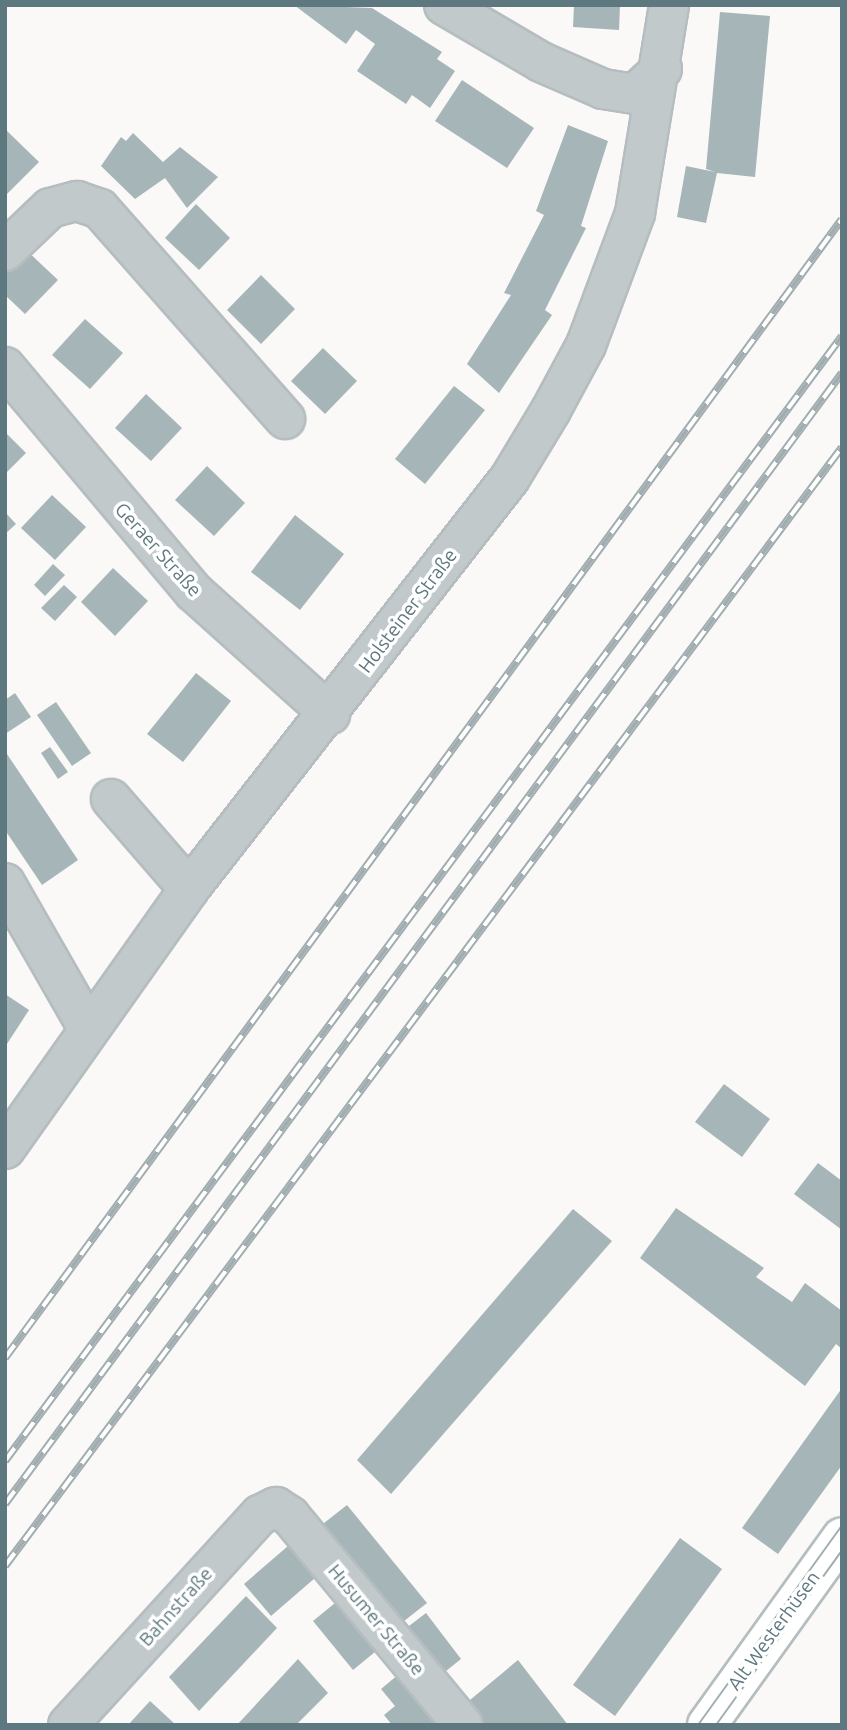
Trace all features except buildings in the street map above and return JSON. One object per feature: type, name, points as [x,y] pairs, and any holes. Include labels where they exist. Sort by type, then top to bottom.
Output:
[{"type":"main road","name":"Alt Westerhüsen","points":[[707,1725],[842,1537]]},
{"type":"street","points":[[443,5],[541,62],[603,89],[635,94],[662,69]]},
{"type":"street","name":"Holsteiner Straße","points":[[5,1149],[189,888],[330,714],[510,478],[586,345],[635,214],[662,69],[669,5]]},
{"type":"street","points":[[5,251],[50,208],[77,201],[100,209],[285,419]]},
{"type":"street","name":"Geraer Straße","points":[[5,367],[194,592],[330,714]]},
{"type":"street","points":[[111,799],[189,888]]},
{"type":"street","points":[[5,883],[88,1028]]},
{"type":"street","name":"Bahnstraße","points":[[68,1725],[260,1515],[276,1507],[290,1516]]},
{"type":"street","name":"Husumer Straße","points":[[290,1516],[463,1725]]},
{"type":"tram line","points":[[698,1725],[842,1525]]},
{"type":"tram line","points":[[716,1725],[842,1550]]},
{"type":"railway","points":[[5,1358],[842,219]]},
{"type":"railway","points":[[5,1461],[842,336]]},
{"type":"railway","points":[[5,1504],[842,373]]},
{"type":"railway","points":[[5,1566],[842,447]]}]
